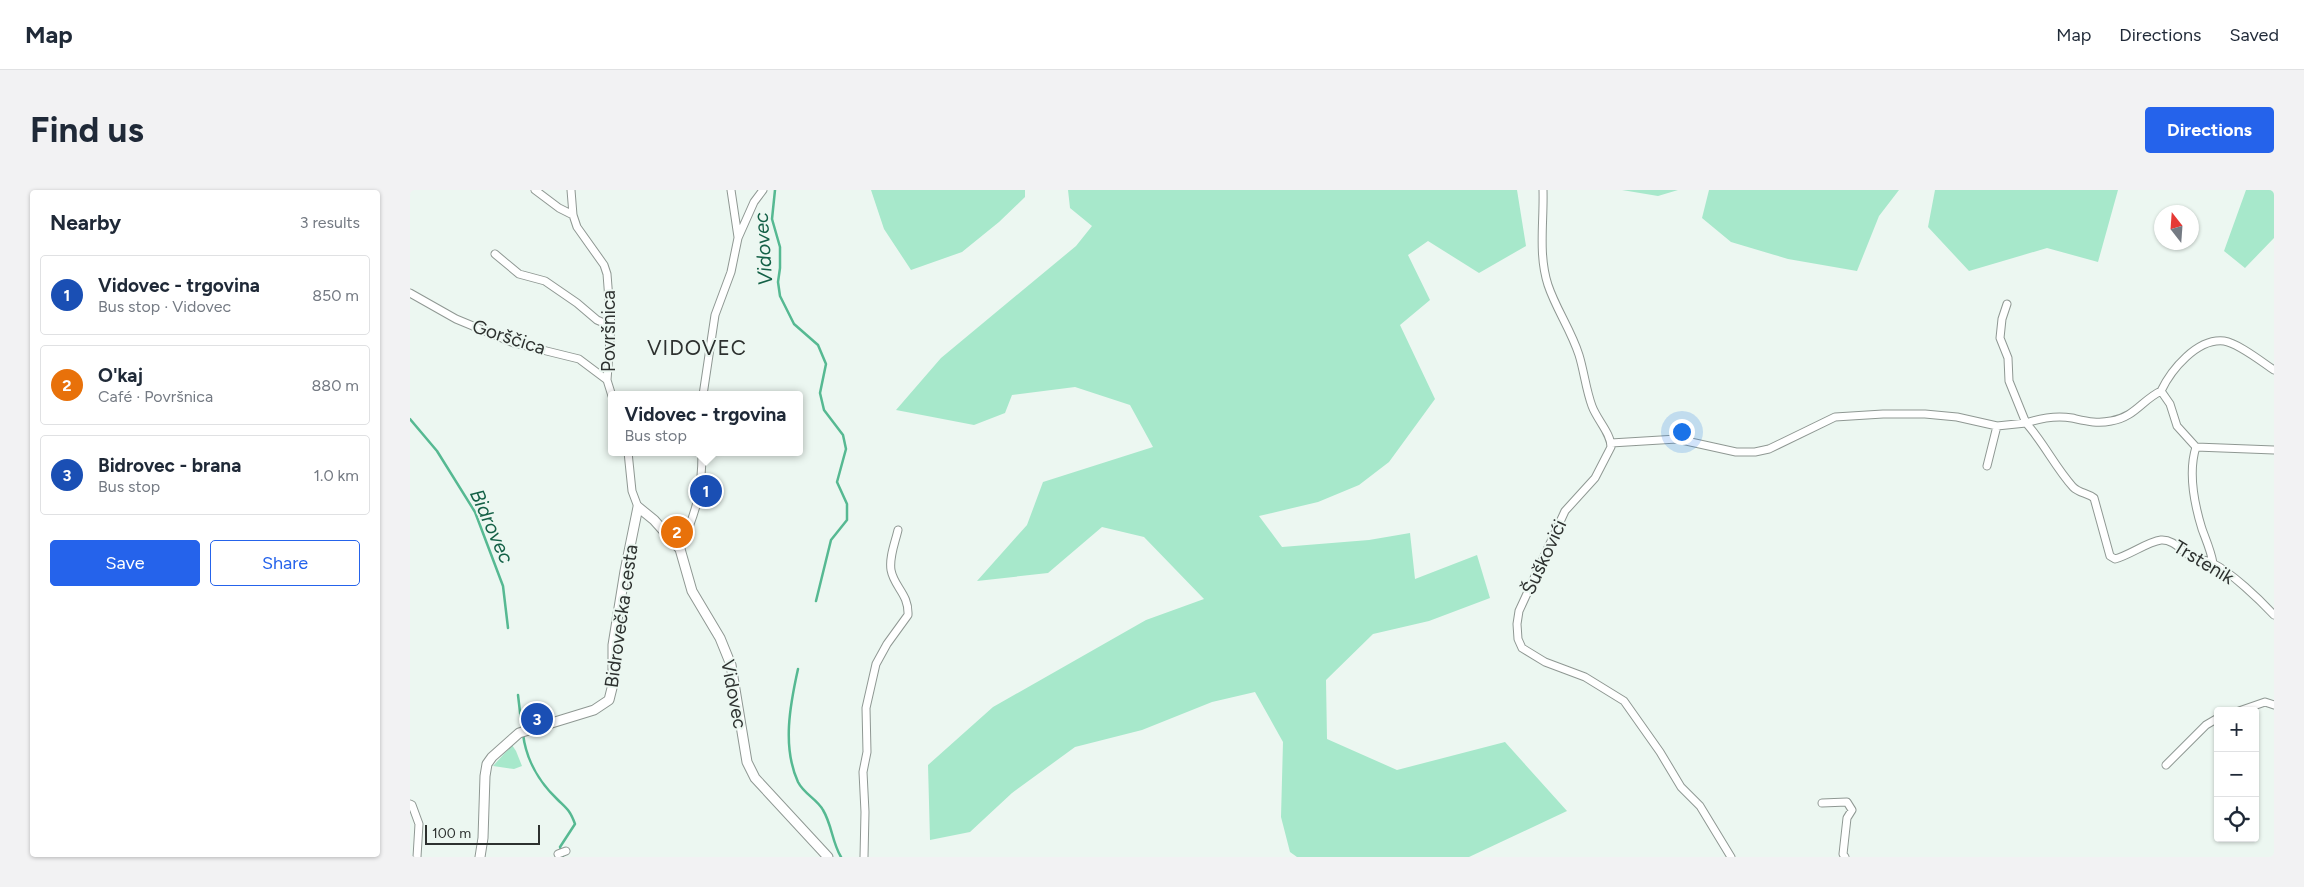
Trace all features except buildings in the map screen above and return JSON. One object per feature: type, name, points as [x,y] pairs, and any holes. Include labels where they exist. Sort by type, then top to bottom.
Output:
[{"type":"street","points":[[535,190],[559,208],[573,215]]},
{"type":"street","points":[[571,190],[573,215]]},
{"type":"street","points":[[731,190],[738,238]]},
{"type":"street","points":[[704,391],[715,315],[731,272],[738,238],[754,202],[763,190]]},
{"type":"street","points":[[1543,190],[1544,218],[1542,242],[1547,283],[1558,312],[1579,354],[1592,406],[1612,443],[1677,439],[1736,452],[1754,452],[1769,449],[1835,417],[1883,414],[1925,414],[1957,417],[1997,426],[2026,423],[2051,417],[2095,423],[2110,422],[2133,413],[2161,391],[2172,372],[2189,353],[2213,343],[2224,341],[2237,346],[2274,370]]},
{"type":"street","name":"Površnica","points":[[573,215],[578,227],[604,265],[607,274],[611,326],[607,380],[610,391]]},
{"type":"street","points":[[495,254],[519,274],[545,281],[577,303],[597,320],[611,326]]},
{"type":"street","name":"Gorščica","points":[[410,293],[456,319],[514,343],[579,359],[607,380]]},
{"type":"street","name":"Trstenik","points":[[2007,304],[2002,319],[2000,338],[2008,358],[2010,381],[2026,423],[2073,486],[2079,492],[2088,493],[2094,498],[2110,556],[2115,558],[2123,557],[2153,542],[2170,541],[2194,558],[2212,563],[2257,597],[2274,615]]},
{"type":"street","points":[[2161,391],[2170,404],[2177,426],[2196,446],[2274,450]]},
{"type":"street","points":[[1987,466],[1997,426]]},
{"type":"street","name":"Šuškovići","points":[[1612,443],[1595,478],[1565,511],[1519,611],[1517,624],[1518,639],[1522,648],[1537,657],[1585,678],[1624,702],[1660,752],[1681,787],[1700,806],[1732,857]]},
{"type":"street","points":[[2196,446],[2192,466],[2194,490],[2197,510],[2212,563]]},
{"type":"street","points":[[628,456],[632,491],[638,507],[654,520],[680,549],[693,520],[701,490],[702,456]]},
{"type":"street","name":"Bidrovečka cesta","points":[[480,857],[483,838],[487,764],[499,749],[518,733],[594,710],[609,700],[613,684],[613,645],[624,571],[638,507]]},
{"type":"street","points":[[864,857],[866,812],[863,772],[867,752],[866,708],[876,664],[887,644],[908,615],[907,600],[891,570],[892,555],[898,530]]},
{"type":"street","name":"Vidovec","points":[[680,549],[692,592],[720,638],[731,665],[747,762],[755,778],[767,793],[828,857]]},
{"type":"street","points":[[2250,707],[2265,702],[2274,705]]},
{"type":"street","points":[[2166,766],[2206,725],[2214,720]]},
{"type":"street","points":[[1822,802],[1847,802],[1852,810],[1847,818],[1843,854],[1846,857]]},
{"type":"street","points":[[410,804],[419,824],[417,857]]},
{"type":"street","points":[[558,854],[566,851]]},
{"type":"green space","points":[[871,190],[1025,190],[1025,197],[999,222],[962,252],[911,270],[884,229]]},
{"type":"green space","points":[[1068,190],[1517,190],[1526,246],[1479,273],[1428,241],[1408,255],[1430,300],[1400,325],[1435,399],[1389,462],[1359,485],[1318,502],[1259,516],[1282,547],[1369,540],[1410,533],[1415,579],[1477,555],[1490,598],[1429,621],[1373,634],[1326,680],[1327,739],[1397,770],[1505,742],[1567,811],[1469,857],[1297,857],[1290,852],[1281,817],[1283,742],[1255,692],[1212,702],[1142,730],[1075,747],[1012,793],[970,832],[930,840],[928,765],[993,707],[1146,620],[1204,599],[1144,537],[1102,527],[1048,573],[977,581],[1027,525],[1043,482],[1153,447],[1130,405],[1075,387],[1012,395],[1005,413],[974,425],[896,410],[941,358],[1076,246],[1092,226],[1070,208]]},
{"type":"green space","points":[[1622,190],[1678,190],[1658,196]]},
{"type":"green space","points":[[1709,190],[1899,190],[1879,216],[1857,271],[1788,259],[1731,242],[1702,218]]},
{"type":"green space","points":[[1935,190],[2118,190],[2098,262],[2047,248],[1969,271],[1928,227]]},
{"type":"green space","points":[[2246,190],[2274,190],[2274,238],[2245,268],[2224,251]]},
{"type":"green space","points":[[512,745],[522,766],[514,769],[493,766]]},
{"type":"waterway","name":"Vidovec","points":[[775,190],[772,219],[780,247],[778,282],[780,296],[794,324],[818,345],[826,364],[820,393],[824,410],[843,435],[846,449],[837,482],[847,504],[847,520],[831,540],[816,601]]},
{"type":"waterway","name":"Bidrovec","points":[[410,419],[437,451],[475,512],[503,586],[508,628]]},
{"type":"waterway","name":"Vidovec","points":[[798,669],[792,697],[789,726],[790,755],[793,769],[798,782],[823,810],[841,857]]},
{"type":"waterway","name":"Bidrovec","points":[[518,695],[522,729]]},
{"type":"waterway","name":"Bidrovec","points":[[523,734],[534,770],[550,792],[568,810],[575,824],[560,847],[563,857]]},
{"type":"place","name":"Vidovec - trgovina","points":[[706,491]]},
{"type":"place","name":"O'kaj","points":[[677,532]]},
{"type":"place","name":"Bidrovec - brana","points":[[537,719]]},
{"type":"district","name":"VIDOVEC","points":[[697,347]]}]
